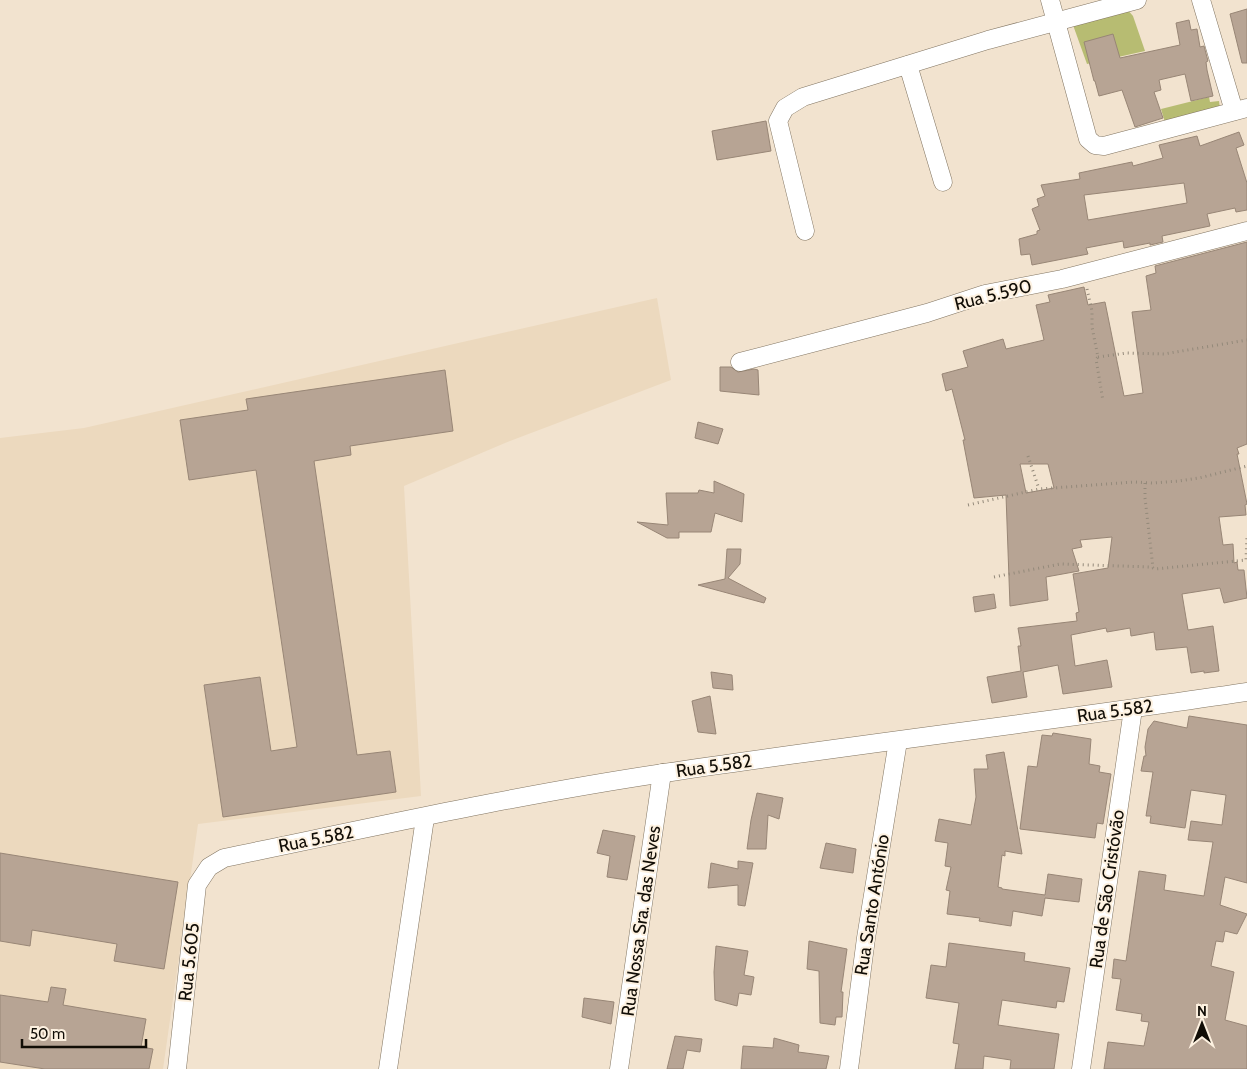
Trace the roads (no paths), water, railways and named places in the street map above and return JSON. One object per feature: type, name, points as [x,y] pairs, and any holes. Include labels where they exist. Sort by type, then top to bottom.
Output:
[{"type":"street","points":[[1050,0],[1088,139],[1095,145],[1104,146],[1241,110],[1201,0]]},
{"type":"street","points":[[805,231],[778,121],[785,108],[803,98],[988,40],[1137,0]]},
{"type":"street","points":[[908,65],[943,182]]},
{"type":"street","name":"Rua 5.590","points":[[740,362],[927,313],[985,294],[1084,274],[1247,231]]},
{"type":"street","name":"Rua 5.582","points":[[197,885],[208,867],[224,858],[452,811],[662,773],[1247,692]]},
{"type":"street","name":"Rua de São Cristóvão","points":[[1081,1069],[1133,709]]},
{"type":"street","name":"Rua Santo António","points":[[849,1069],[866,938],[898,741]]},
{"type":"street","name":"Rua Nossa Sra. das Neves","points":[[619,1069],[662,773]]},
{"type":"street","points":[[388,1069],[425,818]]},
{"type":"street","name":"Rua 5.605","points":[[177,1069],[197,885]]}]
